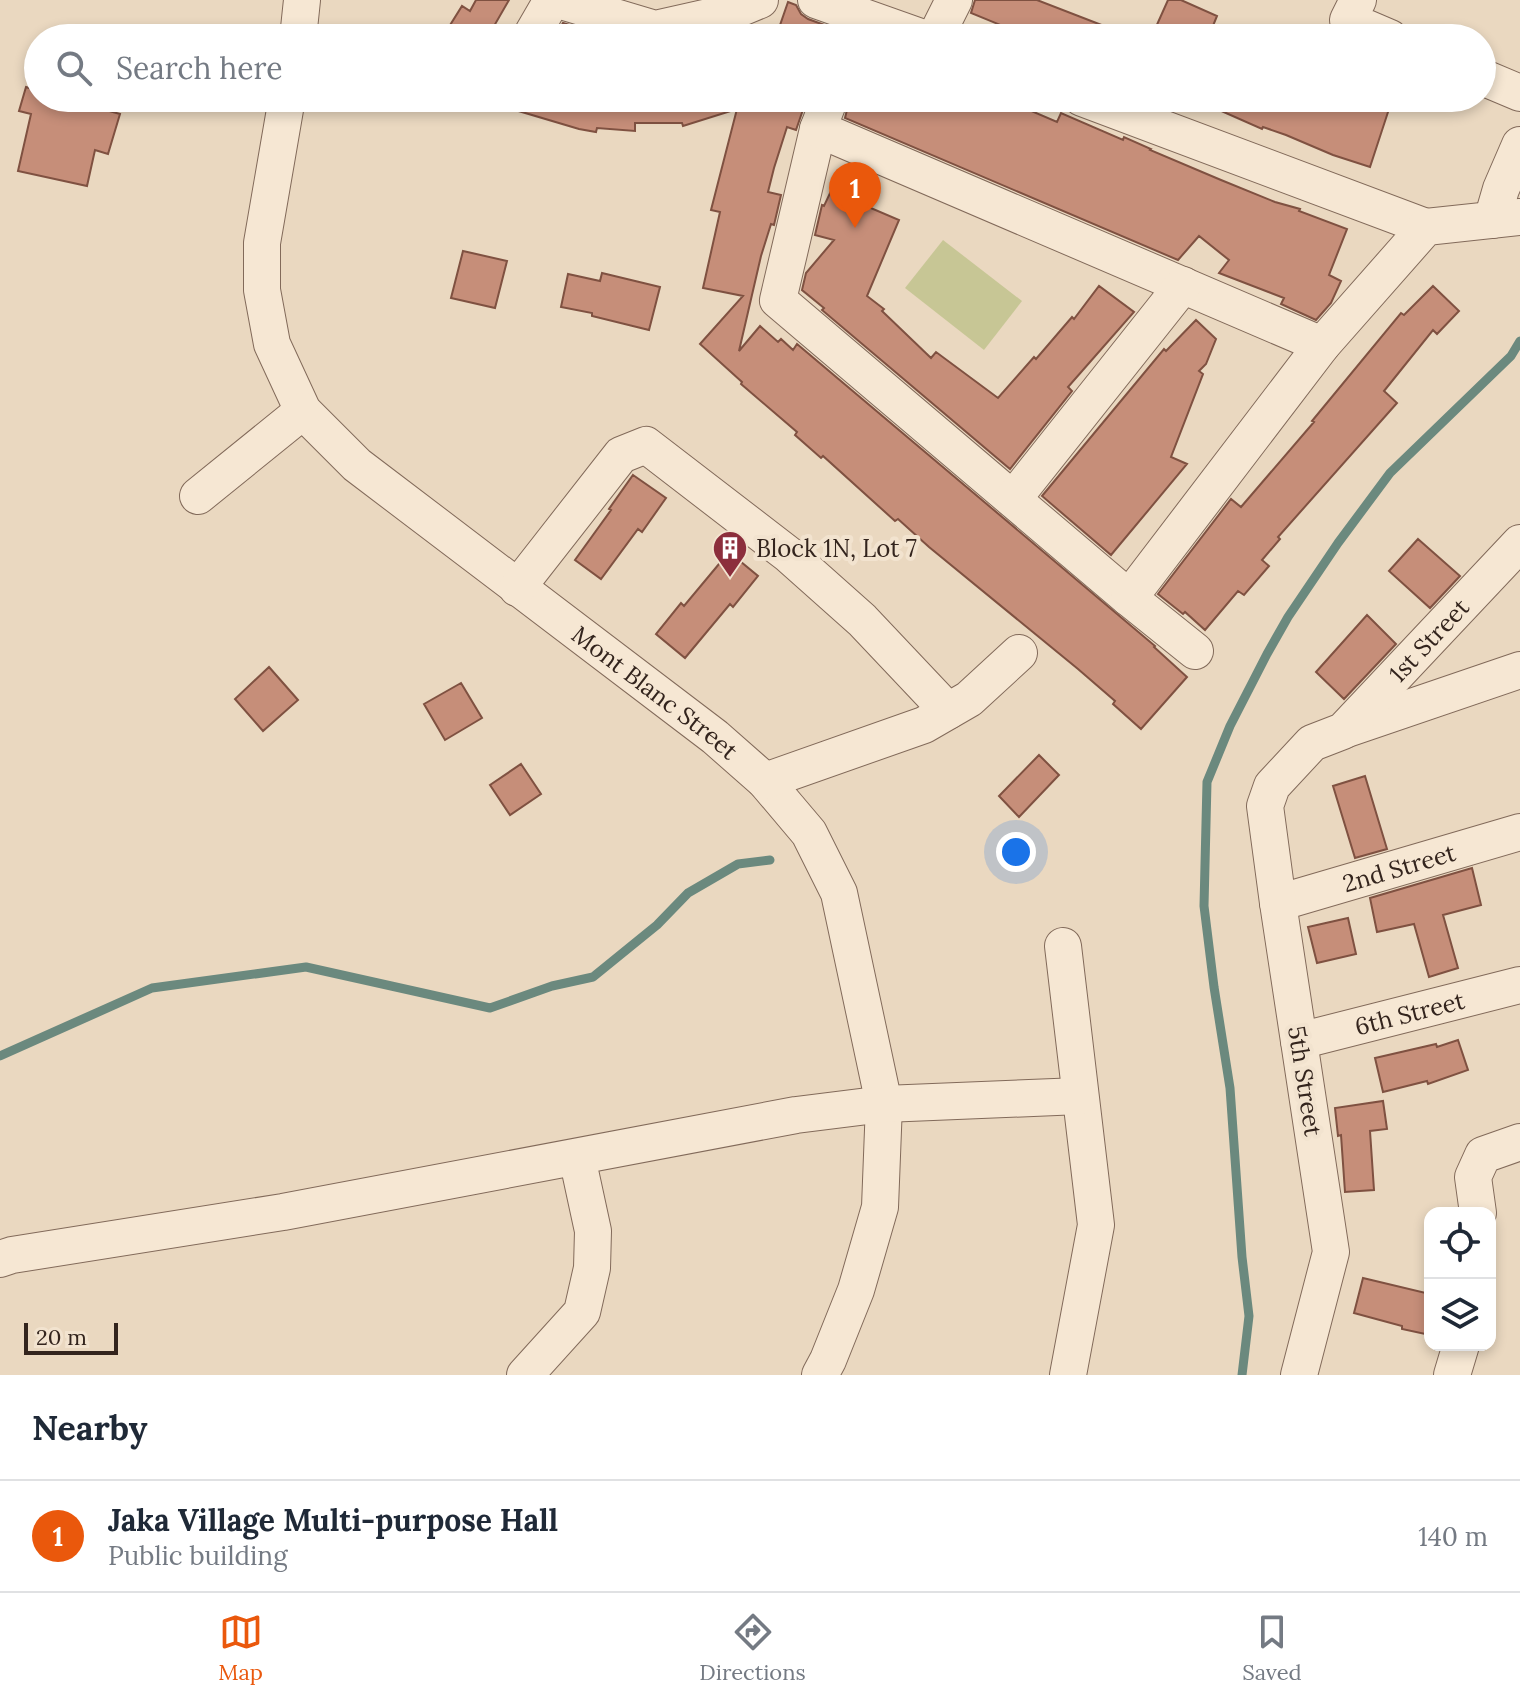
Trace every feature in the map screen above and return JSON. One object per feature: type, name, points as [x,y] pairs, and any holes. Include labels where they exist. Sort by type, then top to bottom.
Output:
[{"type":"street","points":[[299,24],[302,0]]},
{"type":"street","points":[[539,24],[555,0],[638,24]]},
{"type":"street","points":[[677,24],[731,12],[760,0]]},
{"type":"street","points":[[816,0],[852,24]]},
{"type":"street","points":[[942,24],[954,0]]},
{"type":"street","points":[[1357,24],[1348,20],[1358,0]]},
{"type":"street","points":[[1496,83],[1520,93]]},
{"type":"street","name":"Mont Blanc Street","points":[[285,112],[262,243],[262,290],[272,344],[303,411],[357,465],[715,737],[765,781],[809,833],[839,893],[884,1104],[880,1207],[856,1290],[820,1375]]},
{"type":"street","points":[[1119,112],[1426,227],[1506,219],[1501,189],[1520,145]]},
{"type":"street","points":[[1195,651],[778,300],[824,113],[1183,285],[1322,345]]},
{"type":"street","points":[[1129,598],[1322,345],[1426,227]]},
{"type":"street","points":[[1013,499],[1183,285]]},
{"type":"street","points":[[198,496],[303,411]]},
{"type":"street","points":[[517,588],[621,455],[646,445],[789,555],[862,620],[948,711]]},
{"type":"street","name":"1st Street","points":[[1343,731],[1518,552]]},
{"type":"street","points":[[765,781],[924,725],[969,699],[1019,653]]},
{"type":"street","name":"1st Street","points":[[1272,786],[1312,743],[1520,670]]},
{"type":"street","name":"5th Street","points":[[1272,786],[1265,806],[1331,1252],[1299,1375]]},
{"type":"street","name":"2nd Street","points":[[1278,903],[1520,832]]},
{"type":"street","points":[[1063,946],[1096,1225],[1068,1375]]},
{"type":"street","name":"6th Street","points":[[1299,1041],[1520,985]]},
{"type":"street","points":[[0,1259],[283,1212],[796,1115],[884,1104],[1080,1096]]},
{"type":"street","points":[[1477,1207],[1473,1177],[1483,1155],[1520,1142]]},
{"type":"street","points":[[525,1375],[582,1312],[592,1268],[593,1231],[577,1157]]},
{"type":"street","points":[[1452,1375],[1459,1351]]},
{"type":"shaded area","points":[[943,240],[1022,301],[984,350],[905,288]]},
{"type":"building","points":[[476,0],[509,0],[495,24],[451,24],[462,6],[470,11]]},
{"type":"building","points":[[975,0],[1037,0],[1099,24],[998,24],[971,13]]},
{"type":"building","points":[[1168,0],[1181,0],[1217,16],[1214,24],[1157,24]]},
{"type":"building","points":[[788,2],[796,5],[808,19],[822,24],[780,24]]},
{"type":"building","points":[[24,94],[24,112],[120,114],[108,154],[95,150],[87,186],[18,171],[31,114],[19,111]]},
{"type":"building","points":[[522,112],[727,112],[683,126],[682,123],[635,123],[635,131],[579,129]]},
{"type":"building","points":[[736,112],[802,112],[796,130],[787,127],[774,168],[768,192],[781,195],[774,225],[771,224],[761,256],[739,351],[760,326],[793,350],[797,344],[1155,646],[1187,677],[1141,729],[1078,669],[898,519],[895,521],[823,456],[821,458],[795,435],[797,432],[700,344],[743,296],[703,288],[720,212],[711,210]]},
{"type":"building","points":[[846,112],[1034,112],[1057,122],[1061,113],[1347,229],[1329,275],[1341,281],[1331,303],[1316,320],[1281,304],[1284,298],[1219,273],[1229,260],[1199,236],[1178,260],[845,118]]},
{"type":"building","points":[[1224,112],[1388,112],[1370,167],[1262,129]]},
{"type":"building","points":[[831,191],[899,220],[867,296],[884,309],[882,311],[931,358],[936,352],[998,398],[1072,317],[1074,319],[1099,286],[1134,312],[1068,387],[1072,391],[1010,469],[802,290],[806,273],[834,240],[815,235],[822,205]]},
{"type":"building","points":[[463,251],[507,261],[495,308],[451,298]]},
{"type":"building","points":[[602,273],[660,287],[649,330],[561,307],[568,274],[600,281]]},
{"type":"building","points":[[1433,286],[1459,311],[1437,334],[1433,330],[1384,391],[1397,403],[1278,537],[1280,539],[1262,560],[1269,566],[1244,595],[1238,591],[1205,630],[1158,594],[1231,499],[1241,507],[1401,313],[1404,315]]},
{"type":"building","points":[[1196,320],[1216,339],[1206,364],[1199,371],[1203,374],[1171,457],[1187,464],[1111,555],[1042,496],[1164,349],[1166,351]]},
{"type":"building","points":[[633,475],[666,498],[642,532],[638,529],[601,579],[575,560]]},
{"type":"building","points":[[1418,539],[1460,576],[1430,608],[1389,571]]},
{"type":"building","points":[[729,552],[758,576],[685,658],[656,634]]},
{"type":"building","points":[[1367,615],[1396,644],[1344,699],[1316,672]]},
{"type":"building","points":[[269,667],[298,700],[263,731],[235,699]]},
{"type":"building","points":[[461,683],[482,718],[445,740],[424,704]]},
{"type":"building","points":[[1039,755],[1059,775],[1019,817],[999,796]]},
{"type":"building","points":[[521,764],[541,794],[510,815],[490,785]]},
{"type":"building","points":[[1365,776],[1387,849],[1355,858],[1333,786]]},
{"type":"building","points":[[1472,868],[1481,905],[1443,915],[1458,968],[1429,977],[1414,924],[1377,932],[1370,898]]},
{"type":"building","points":[[1348,918],[1356,954],[1317,963],[1308,927]]},
{"type":"building","points":[[1458,1040],[1468,1070],[1428,1084],[1427,1081],[1383,1092],[1375,1058]]},
{"type":"building","points":[[1383,1101],[1387,1129],[1370,1131],[1374,1190],[1345,1192],[1341,1135],[1338,1136],[1335,1108]]},
{"type":"building","points":[[1363,1278],[1424,1293],[1424,1334],[1402,1329],[1402,1326],[1354,1313]]},
{"type":"waterway","points":[[1242,1375],[1249,1316],[1230,1088],[1204,906],[1207,782],[1230,726],[1267,654],[1338,543],[1390,473],[1511,356],[1520,341]]},
{"type":"waterway","points":[[0,1056],[152,988],[306,967],[490,1008],[552,986],[593,977],[657,925],[688,893],[738,864],[770,860]]},
{"type":"place","name":"Jaka Village Multi-purpose Hall","points":[[855,228]]},
{"type":"place","name":"Block 1N, Lot 7","points":[[730,579]]}]
